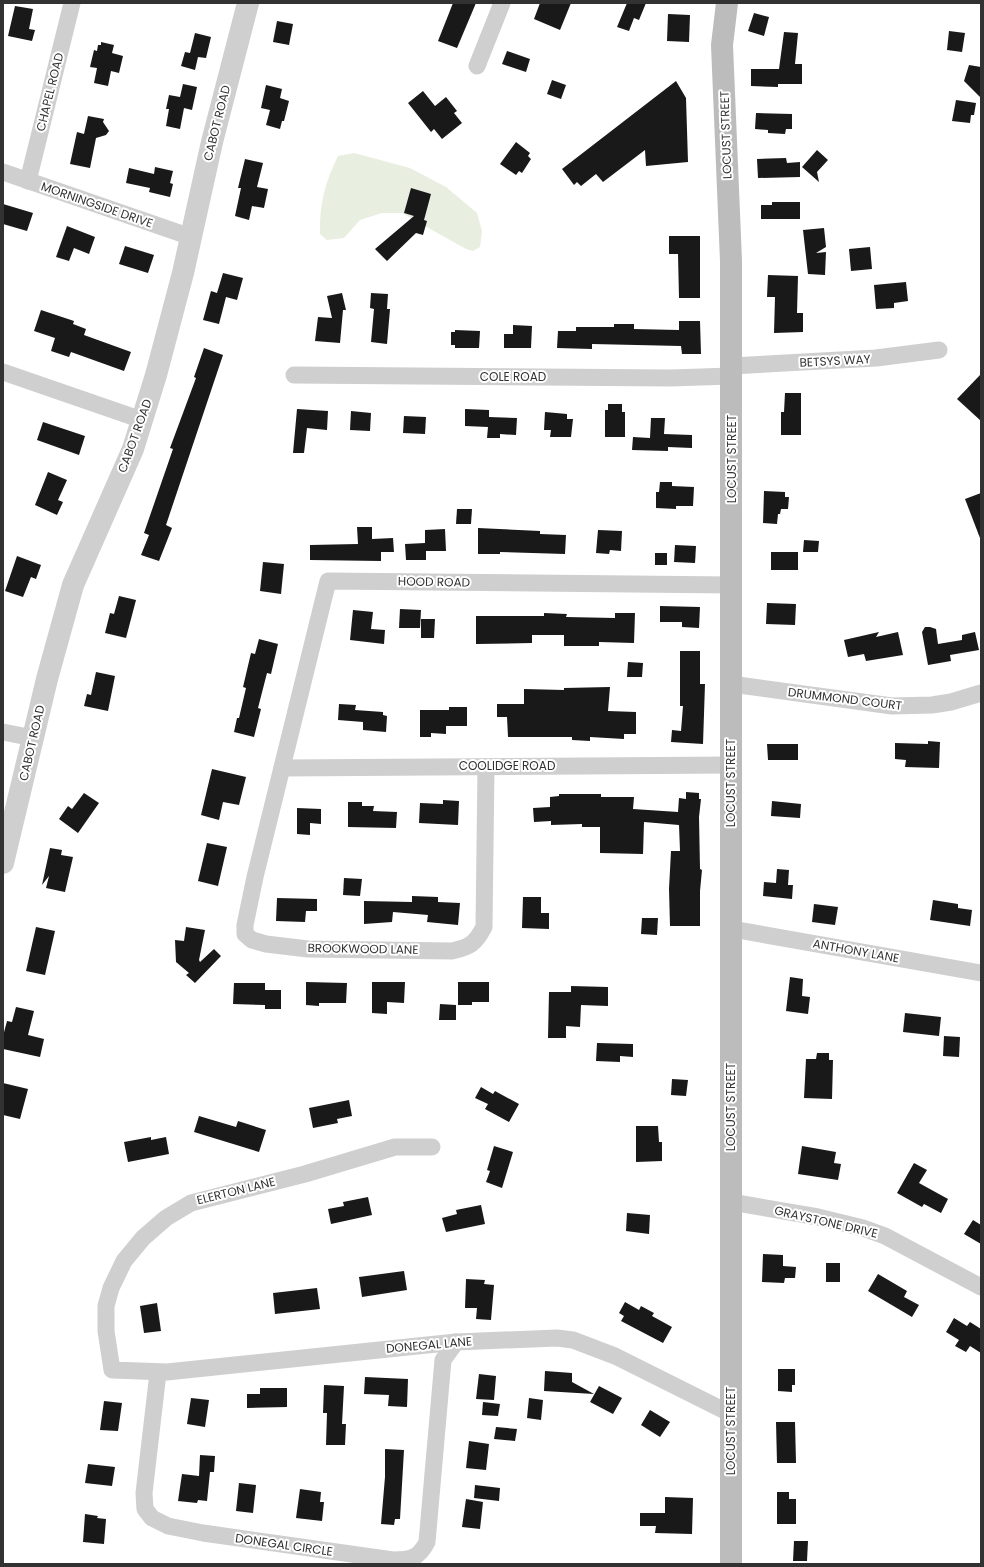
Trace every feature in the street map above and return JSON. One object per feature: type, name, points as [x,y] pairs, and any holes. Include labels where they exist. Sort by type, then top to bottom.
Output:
[{"type":"main road","name":"LOCUST STREET","points":[[727,3],[722,45],[731,261],[731,1564]]},
{"type":"street","name":"CHAPEL ROAD","points":[[28,181],[72,3]]},
{"type":"street","name":"CABOT ROAD","points":[[3,863],[33,738],[73,585],[133,448],[156,375],[191,237],[212,142],[248,3]]},
{"type":"street","points":[[477,66],[502,3]]},
{"type":"street","name":"MORNINGSIDE DRIVE","points":[[3,172],[191,237]]},
{"type":"street","name":"BETSYS WAY","points":[[731,371],[876,358],[939,350]]},
{"type":"street","name":"COLE ROAD","points":[[294,375],[671,378],[731,371]]},
{"type":"street","points":[[3,372],[142,420]]},
{"type":"street","name":"HOOD ROAD","points":[[282,768],[328,581],[731,585]]},
{"type":"street","name":"DRUMMOND COURT","points":[[731,684],[898,706],[932,705],[951,702],[981,693]]},
{"type":"street","points":[[3,732],[33,738]]},
{"type":"street","name":"COOLIDGE ROAD","points":[[282,768],[732,765]]},
{"type":"street","name":"BROOKWOOD LANE","points":[[282,768],[244,925],[245,934],[252,940],[266,944],[308,949],[452,951],[468,947],[478,940],[484,927],[486,767]]},
{"type":"street","name":"ANTHONY LANE","points":[[732,929],[981,973]]},
{"type":"street","name":"ELERTON LANE","points":[[112,1370],[106,1330],[106,1306],[112,1288],[124,1261],[143,1238],[166,1218],[191,1203],[305,1174],[395,1147],[432,1147]]},
{"type":"street","name":"GRAYSTONE DRIVE","points":[[731,1202],[818,1217],[864,1228],[885,1236],[981,1287]]},
{"type":"street","name":"DONEGAL LANE","points":[[112,1370],[158,1373],[456,1342],[508,1339],[573,1340],[615,1356],[731,1414]]},
{"type":"street","name":"DONEGAL CIRCLE","points":[[158,1373],[144,1492],[145,1509],[152,1518],[168,1526],[203,1533],[393,1560],[405,1560],[422,1552],[427,1542],[443,1360],[456,1342]]},
{"type":"shaded area","points":[[354,153],[410,168],[446,187],[477,213],[482,231],[480,247],[473,251],[466,249],[402,213],[382,213],[360,220],[344,238],[327,240],[320,234],[322,203],[326,184],[338,156]]},
{"type":"building","points":[[453,3],[476,3],[457,48],[438,41]]},
{"type":"building","points":[[540,3],[571,3],[560,30],[534,19]]},
{"type":"building","points":[[627,3],[646,3],[639,20],[634,18],[629,31],[617,27]]},
{"type":"building","points":[[15,6],[33,9],[29,29],[35,30],[32,41],[8,36]]},
{"type":"building","points":[[754,13],[769,17],[764,36],[748,31]]},
{"type":"building","points":[[668,14],[690,15],[689,42],[667,41]]},
{"type":"building","points":[[277,21],[293,24],[289,45],[273,42]]},
{"type":"building","points":[[949,31],[965,33],[962,52],[947,50]]},
{"type":"building","points":[[784,32],[798,33],[795,64],[802,64],[802,84],[778,84],[778,87],[751,86],[751,69],[779,69]]},
{"type":"building","points":[[195,33],[211,37],[206,58],[198,57],[195,70],[181,66],[185,52],[190,53]]},
{"type":"building","points":[[101,42],[114,45],[112,53],[123,56],[119,73],[111,71],[108,86],[94,83],[97,68],[90,67],[94,50],[97,51],[98,45],[101,45]]},
{"type":"building","points":[[507,51],[530,59],[526,72],[502,64]]},
{"type":"building","points":[[969,65],[981,67],[981,98],[964,81]]},
{"type":"building","points":[[552,80],[566,85],[561,99],[547,94]]},
{"type":"building","points":[[676,81],[686,98],[688,162],[646,166],[645,150],[603,182],[596,174],[581,186],[577,182],[574,185],[562,169]]},
{"type":"building","points":[[183,84],[197,87],[192,110],[184,108],[180,129],[166,126],[169,109],[166,109],[169,95],[180,97]]},
{"type":"building","points":[[266,85],[282,89],[280,98],[289,101],[284,121],[282,121],[280,129],[266,125],[270,110],[261,108]]},
{"type":"building","points":[[423,91],[435,106],[446,97],[457,111],[454,113],[462,123],[442,139],[434,129],[431,132],[408,103]]},
{"type":"building","points":[[956,100],[976,103],[974,115],[971,115],[970,123],[952,121]]},
{"type":"building","points":[[756,113],[792,114],[792,129],[786,129],[785,134],[768,133],[768,130],[755,129]]},
{"type":"building","points":[[88,116],[104,119],[103,122],[109,131],[106,135],[96,138],[90,168],[70,164],[77,132],[84,134]]},
{"type":"building","points":[[516,142],[530,153],[528,156],[531,159],[522,173],[519,171],[516,175],[500,164]]},
{"type":"building","points":[[817,150],[828,160],[817,172],[819,182],[802,167]]},
{"type":"building","points":[[786,158],[787,163],[800,162],[800,177],[758,178],[757,159]]},
{"type":"building","points":[[245,159],[263,163],[257,187],[268,189],[264,208],[252,206],[249,220],[235,216],[241,188],[238,188]]},
{"type":"building","points":[[155,167],[173,171],[170,183],[173,184],[170,197],[149,192],[150,188],[126,183],[129,168],[154,174]]},
{"type":"building","points":[[411,188],[431,194],[424,220],[427,221],[423,235],[416,233],[387,261],[375,249],[414,216],[404,213]]},
{"type":"building","points":[[772,202],[800,202],[800,219],[761,219],[761,205],[772,205]]},
{"type":"building","points":[[3,204],[33,213],[27,231],[3,224]]},
{"type":"building","points":[[67,226],[95,237],[89,254],[74,248],[69,261],[56,257]]},
{"type":"building","points":[[824,228],[826,247],[816,253],[826,252],[825,275],[808,274],[803,230]]},
{"type":"building","points":[[669,236],[700,236],[700,298],[679,298],[678,254],[669,254]]},
{"type":"building","points":[[125,246],[154,255],[148,273],[119,264]]},
{"type":"building","points":[[870,247],[872,269],[851,271],[849,249]]},
{"type":"building","points":[[223,273],[243,278],[237,300],[226,297],[219,324],[203,320],[211,291],[217,293]]},
{"type":"building","points":[[768,275],[798,276],[797,313],[803,313],[803,332],[774,333],[775,297],[767,297]]},
{"type":"building","points":[[906,282],[908,301],[894,303],[894,308],[876,309],[874,285]]},
{"type":"building","points":[[342,293],[346,310],[343,310],[340,343],[315,341],[318,317],[332,318],[327,296]]},
{"type":"building","points":[[371,293],[388,294],[387,309],[390,309],[387,344],[371,342],[374,309],[370,308]]},
{"type":"building","points":[[41,310],[74,321],[73,324],[86,329],[84,335],[131,352],[124,371],[71,352],[69,357],[51,351],[55,338],[34,331]]},
{"type":"building","points":[[679,321],[700,321],[701,354],[682,354],[681,346],[592,344],[592,349],[557,348],[558,331],[576,331],[576,327],[614,327],[614,324],[634,324],[634,329],[679,330]]},
{"type":"building","points":[[513,325],[532,326],[531,348],[504,348],[504,334],[513,334]]},
{"type":"building","points":[[455,330],[480,331],[479,348],[455,348],[455,345],[451,345],[451,332],[455,332]]},
{"type":"building","points":[[204,348],[223,355],[166,525],[172,528],[159,561],[141,555],[149,535],[144,533],[173,449],[170,448],[196,378],[194,377]]},
{"type":"building","points":[[981,374],[981,421],[957,399]]},
{"type":"building","points":[[785,393],[801,393],[801,435],[781,435],[781,412],[784,412]]},
{"type":"building","points":[[608,404],[622,404],[622,412],[625,412],[625,437],[605,437],[605,410],[608,410]]},
{"type":"building","points":[[297,409],[328,411],[327,430],[307,428],[304,453],[293,453]]},
{"type":"building","points":[[465,409],[489,410],[489,417],[517,418],[516,435],[500,434],[500,438],[487,438],[488,427],[465,426]]},
{"type":"building","points":[[351,411],[371,413],[370,431],[350,430]]},
{"type":"building","points":[[545,412],[567,414],[567,419],[573,419],[571,437],[550,437],[551,430],[544,430]]},
{"type":"building","points":[[404,416],[426,417],[425,434],[403,433]]},
{"type":"building","points":[[651,418],[665,418],[664,434],[692,435],[692,448],[668,447],[668,451],[632,450],[633,437],[650,438]]},
{"type":"building","points":[[43,422],[85,436],[79,455],[37,440]]},
{"type":"building","points":[[48,472],[67,480],[58,500],[63,502],[57,515],[35,505]]},
{"type":"building","points":[[660,482],[672,482],[672,486],[694,487],[693,506],[676,506],[676,509],[656,508],[656,492],[659,492]]},
{"type":"building","points":[[764,491],[785,492],[785,497],[789,497],[788,509],[781,509],[780,514],[778,514],[777,524],[763,523]]},
{"type":"building","points":[[981,493],[981,538],[980,538],[965,499]]},
{"type":"building","points":[[457,509],[472,509],[471,524],[456,524]]},
{"type":"building","points":[[357,527],[372,527],[372,539],[393,538],[394,552],[381,552],[381,561],[310,560],[310,545],[358,544]]},
{"type":"building","points":[[478,528],[540,531],[540,534],[566,535],[565,554],[500,552],[500,554],[478,554]]},
{"type":"building","points":[[445,529],[446,551],[426,551],[426,560],[406,560],[405,544],[425,543],[425,530]]},
{"type":"building","points":[[598,530],[622,531],[621,551],[610,550],[609,554],[596,553]]},
{"type":"building","points":[[804,540],[819,541],[818,552],[803,552]]},
{"type":"building","points":[[675,545],[696,546],[695,563],[674,562]]},
{"type":"building","points":[[771,552],[798,552],[798,570],[771,570]]},
{"type":"building","points":[[655,553],[667,553],[667,565],[655,565]]},
{"type":"building","points":[[17,556],[41,565],[36,579],[31,577],[23,597],[5,591]]},
{"type":"building","points":[[263,562],[284,564],[281,594],[260,591]]},
{"type":"building","points":[[119,596],[136,600],[126,638],[105,633],[110,613],[114,614]]},
{"type":"building","points":[[767,603],[796,604],[795,625],[766,624]]},
{"type":"building","points":[[660,606],[700,607],[699,628],[682,627],[682,622],[660,622]]},
{"type":"building","points":[[400,609],[421,610],[420,628],[399,628]]},
{"type":"building","points":[[353,610],[373,612],[371,629],[385,630],[384,644],[350,640]]},
{"type":"building","points":[[544,613],[567,614],[566,617],[615,618],[615,613],[635,613],[634,643],[599,642],[599,646],[564,646],[564,635],[532,635],[532,643],[476,644],[476,616],[544,616]]},
{"type":"building","points":[[421,619],[435,619],[434,638],[421,638]]},
{"type":"building","points":[[925,627],[936,629],[938,644],[962,640],[962,635],[975,632],[979,650],[950,655],[951,661],[928,665],[922,632]]},
{"type":"building","points":[[879,632],[876,637],[898,632],[903,655],[866,661],[864,654],[848,657],[844,640]]},
{"type":"building","points":[[259,639],[278,644],[271,674],[267,673],[258,708],[261,709],[254,737],[234,732],[246,688],[243,687],[251,653],[255,654]]},
{"type":"building","points":[[680,651],[700,651],[700,684],[705,684],[703,744],[671,742],[672,730],[681,731],[683,706],[680,706]]},
{"type":"building","points":[[628,662],[643,663],[642,677],[627,677]]},
{"type":"building","points":[[96,672],[115,676],[108,711],[84,706],[87,694],[91,695]]},
{"type":"building","points":[[610,687],[608,711],[636,712],[636,734],[624,734],[624,739],[590,737],[590,741],[572,740],[572,737],[508,737],[507,717],[497,717],[497,704],[524,704],[524,689],[564,690],[564,688]]},
{"type":"building","points":[[339,704],[356,705],[355,710],[383,712],[383,715],[387,716],[386,732],[363,730],[363,722],[338,720]]},
{"type":"building","points":[[449,707],[467,707],[467,726],[446,726],[446,734],[431,733],[431,737],[420,737],[420,710],[449,710]]},
{"type":"building","points":[[928,741],[940,742],[939,768],[905,767],[906,760],[895,759],[895,743],[928,744]]},
{"type":"building","points":[[767,744],[798,744],[798,760],[768,760]]},
{"type":"building","points":[[212,769],[246,777],[239,805],[223,802],[219,820],[201,815]]},
{"type":"building","points":[[686,792],[699,793],[699,799],[701,799],[699,817],[700,869],[702,870],[700,891],[700,926],[670,926],[669,889],[671,851],[680,851],[679,825],[644,822],[643,854],[600,853],[600,827],[582,827],[582,824],[551,825],[551,821],[534,822],[533,808],[550,807],[550,797],[559,796],[559,794],[601,794],[601,797],[634,797],[633,809],[678,812],[679,798],[686,799]]},
{"type":"building","points":[[84,793],[99,803],[78,833],[59,819],[68,806],[72,809]]},
{"type":"building","points":[[443,800],[459,801],[458,825],[419,823],[420,803],[443,804]]},
{"type":"building","points":[[772,801],[801,804],[800,818],[771,816]]},
{"type":"building","points":[[348,802],[362,802],[362,806],[374,806],[373,811],[397,812],[396,828],[348,827]]},
{"type":"building","points":[[297,808],[321,809],[321,824],[310,823],[310,835],[297,834]]},
{"type":"building","points":[[207,843],[227,847],[218,886],[198,881]]},
{"type":"building","points":[[50,848],[62,850],[61,855],[73,857],[65,892],[46,888],[49,876],[42,885]]},
{"type":"building","points":[[777,869],[789,870],[788,885],[793,885],[792,899],[763,896],[764,882],[776,883]]},
{"type":"building","points":[[344,878],[362,879],[360,896],[343,895]]},
{"type":"building","points":[[412,896],[438,897],[438,902],[460,903],[458,925],[427,922],[428,915],[393,912],[392,922],[364,924],[364,901],[412,902]]},
{"type":"building","points":[[523,897],[541,897],[541,913],[549,913],[549,929],[522,928]]},
{"type":"building","points":[[277,898],[317,899],[317,911],[306,911],[305,922],[276,921]]},
{"type":"building","points":[[933,900],[958,904],[958,908],[972,910],[970,926],[930,920]]},
{"type":"building","points":[[814,904],[838,907],[835,925],[812,922]]},
{"type":"building","points":[[642,918],[658,918],[657,935],[641,934]]},
{"type":"building","points":[[36,927],[55,931],[45,975],[26,971]]},
{"type":"building","points":[[186,927],[205,930],[199,960],[200,962],[214,949],[221,956],[195,983],[186,975],[189,973],[176,962],[175,940],[184,941]]},
{"type":"building","points":[[790,977],[803,979],[802,996],[810,997],[808,1014],[786,1011]]},
{"type":"building","points":[[306,982],[347,983],[346,1003],[319,1003],[319,1006],[306,1005]]},
{"type":"building","points":[[372,982],[405,982],[404,1003],[387,1002],[387,1014],[372,1013]]},
{"type":"building","points":[[458,982],[489,982],[489,1002],[472,1002],[472,1005],[458,1005]]},
{"type":"building","points":[[234,983],[265,983],[265,990],[281,990],[281,1009],[265,1009],[265,1005],[233,1004]]},
{"type":"building","points":[[571,986],[608,987],[608,1006],[581,1005],[580,1027],[566,1026],[566,1038],[548,1038],[549,992],[571,992]]},
{"type":"building","points":[[440,1004],[456,1005],[456,1020],[439,1020]]},
{"type":"building","points":[[16,1007],[34,1011],[28,1035],[44,1039],[40,1057],[3,1049],[3,1036],[7,1021],[12,1022]]},
{"type":"building","points":[[905,1013],[941,1017],[939,1036],[903,1032]]},
{"type":"building","points":[[944,1036],[960,1037],[959,1057],[943,1056]]},
{"type":"building","points":[[597,1043],[633,1044],[633,1057],[620,1056],[620,1062],[596,1061]]},
{"type":"building","points":[[817,1053],[829,1053],[829,1060],[833,1060],[832,1099],[804,1098],[806,1059],[816,1059]]},
{"type":"building","points":[[672,1079],[688,1080],[686,1096],[671,1095]]},
{"type":"building","points":[[3,1083],[28,1089],[20,1119],[3,1115]]},
{"type":"building","points":[[481,1087],[493,1094],[495,1091],[519,1104],[509,1122],[485,1109],[488,1104],[475,1098]]},
{"type":"building","points":[[349,1100],[352,1116],[337,1119],[338,1123],[313,1128],[309,1108]]},
{"type":"building","points":[[199,1116],[236,1127],[238,1121],[266,1130],[259,1152],[194,1132]]},
{"type":"building","points":[[636,1126],[658,1126],[659,1142],[662,1142],[662,1161],[636,1162]]},
{"type":"building","points":[[151,1137],[151,1140],[166,1137],[169,1154],[128,1162],[124,1142]]},
{"type":"building","points":[[494,1146],[513,1152],[502,1188],[486,1182],[490,1171],[487,1170]]},
{"type":"building","points":[[802,1146],[836,1152],[834,1163],[841,1164],[838,1180],[798,1174]]},
{"type":"building","points":[[914,1163],[927,1170],[919,1183],[948,1199],[941,1213],[924,1204],[922,1207],[897,1193]]},
{"type":"building","points":[[368,1197],[372,1215],[331,1224],[328,1209],[344,1206],[343,1202]]},
{"type":"building","points":[[481,1205],[485,1224],[446,1232],[442,1218],[457,1214],[456,1210]]},
{"type":"building","points":[[627,1213],[650,1215],[649,1234],[626,1231]]},
{"type":"building","points":[[973,1220],[981,1225],[981,1244],[964,1234]]},
{"type":"building","points":[[763,1254],[783,1255],[783,1266],[796,1267],[795,1278],[785,1278],[784,1283],[762,1282]]},
{"type":"building","points":[[826,1263],[840,1263],[840,1282],[826,1282]]},
{"type":"building","points":[[404,1271],[407,1290],[362,1297],[359,1277]]},
{"type":"building","points":[[878,1274],[907,1291],[904,1297],[919,1305],[912,1317],[868,1291]]},
{"type":"building","points":[[466,1279],[485,1280],[484,1284],[494,1285],[491,1320],[476,1319],[477,1308],[465,1308]]},
{"type":"building","points":[[317,1288],[320,1309],[275,1314],[273,1293]]},
{"type":"building","points":[[625,1302],[639,1310],[641,1306],[654,1313],[652,1316],[672,1327],[663,1343],[621,1321],[624,1316],[619,1313]]},
{"type":"building","points":[[157,1303],[161,1331],[144,1333],[140,1306]]},
{"type":"building","points":[[954,1318],[967,1326],[970,1322],[981,1329],[981,1353],[970,1346],[966,1352],[955,1346],[959,1340],[946,1332]]},
{"type":"building","points":[[778,1369],[795,1369],[795,1385],[792,1385],[792,1392],[778,1391]]},
{"type":"building","points":[[545,1371],[572,1373],[572,1382],[594,1394],[544,1391]]},
{"type":"building","points":[[479,1374],[496,1376],[494,1400],[476,1399]]},
{"type":"building","points":[[365,1377],[408,1379],[407,1407],[388,1406],[389,1395],[364,1394]]},
{"type":"building","points":[[324,1385],[344,1386],[342,1424],[346,1424],[345,1445],[326,1445],[327,1413],[323,1413]]},
{"type":"building","points":[[599,1386],[622,1398],[613,1414],[590,1402]]},
{"type":"building","points":[[260,1388],[287,1388],[287,1407],[247,1408],[247,1394],[260,1394]]},
{"type":"building","points":[[191,1398],[209,1400],[205,1427],[187,1424]]},
{"type":"building","points":[[529,1398],[543,1400],[541,1420],[527,1418]]},
{"type":"building","points":[[104,1401],[122,1403],[118,1431],[100,1430]]},
{"type":"building","points":[[483,1402],[500,1404],[498,1416],[482,1415]]},
{"type":"building","points":[[650,1410],[670,1422],[660,1437],[641,1425]]},
{"type":"building","points":[[776,1422],[795,1422],[796,1463],[777,1463]]},
{"type":"building","points":[[496,1427],[517,1429],[515,1441],[494,1439]]},
{"type":"building","points":[[469,1441],[489,1444],[486,1470],[466,1468]]},
{"type":"building","points":[[385,1449],[404,1450],[400,1519],[395,1519],[394,1525],[381,1524],[385,1477]]},
{"type":"building","points":[[200,1455],[215,1456],[214,1472],[210,1472],[207,1501],[198,1500],[197,1503],[178,1501],[182,1474],[199,1476]]},
{"type":"building","points":[[88,1464],[115,1467],[112,1486],[85,1483]]},
{"type":"building","points":[[239,1483],[256,1485],[253,1513],[236,1511]]},
{"type":"building","points":[[475,1485],[500,1488],[499,1501],[474,1498]]},
{"type":"building","points":[[300,1489],[321,1492],[320,1502],[324,1502],[322,1521],[296,1518]]},
{"type":"building","points":[[777,1492],[789,1492],[789,1499],[796,1499],[796,1524],[777,1524]]},
{"type":"building","points":[[665,1497],[693,1498],[692,1534],[655,1533],[656,1526],[640,1526],[640,1513],[665,1513]]},
{"type":"building","points":[[466,1499],[483,1502],[480,1529],[462,1527]]},
{"type":"building","points":[[85,1514],[106,1519],[104,1544],[83,1542]]},
{"type":"building","points":[[794,1541],[808,1541],[807,1561],[793,1561]]}]
